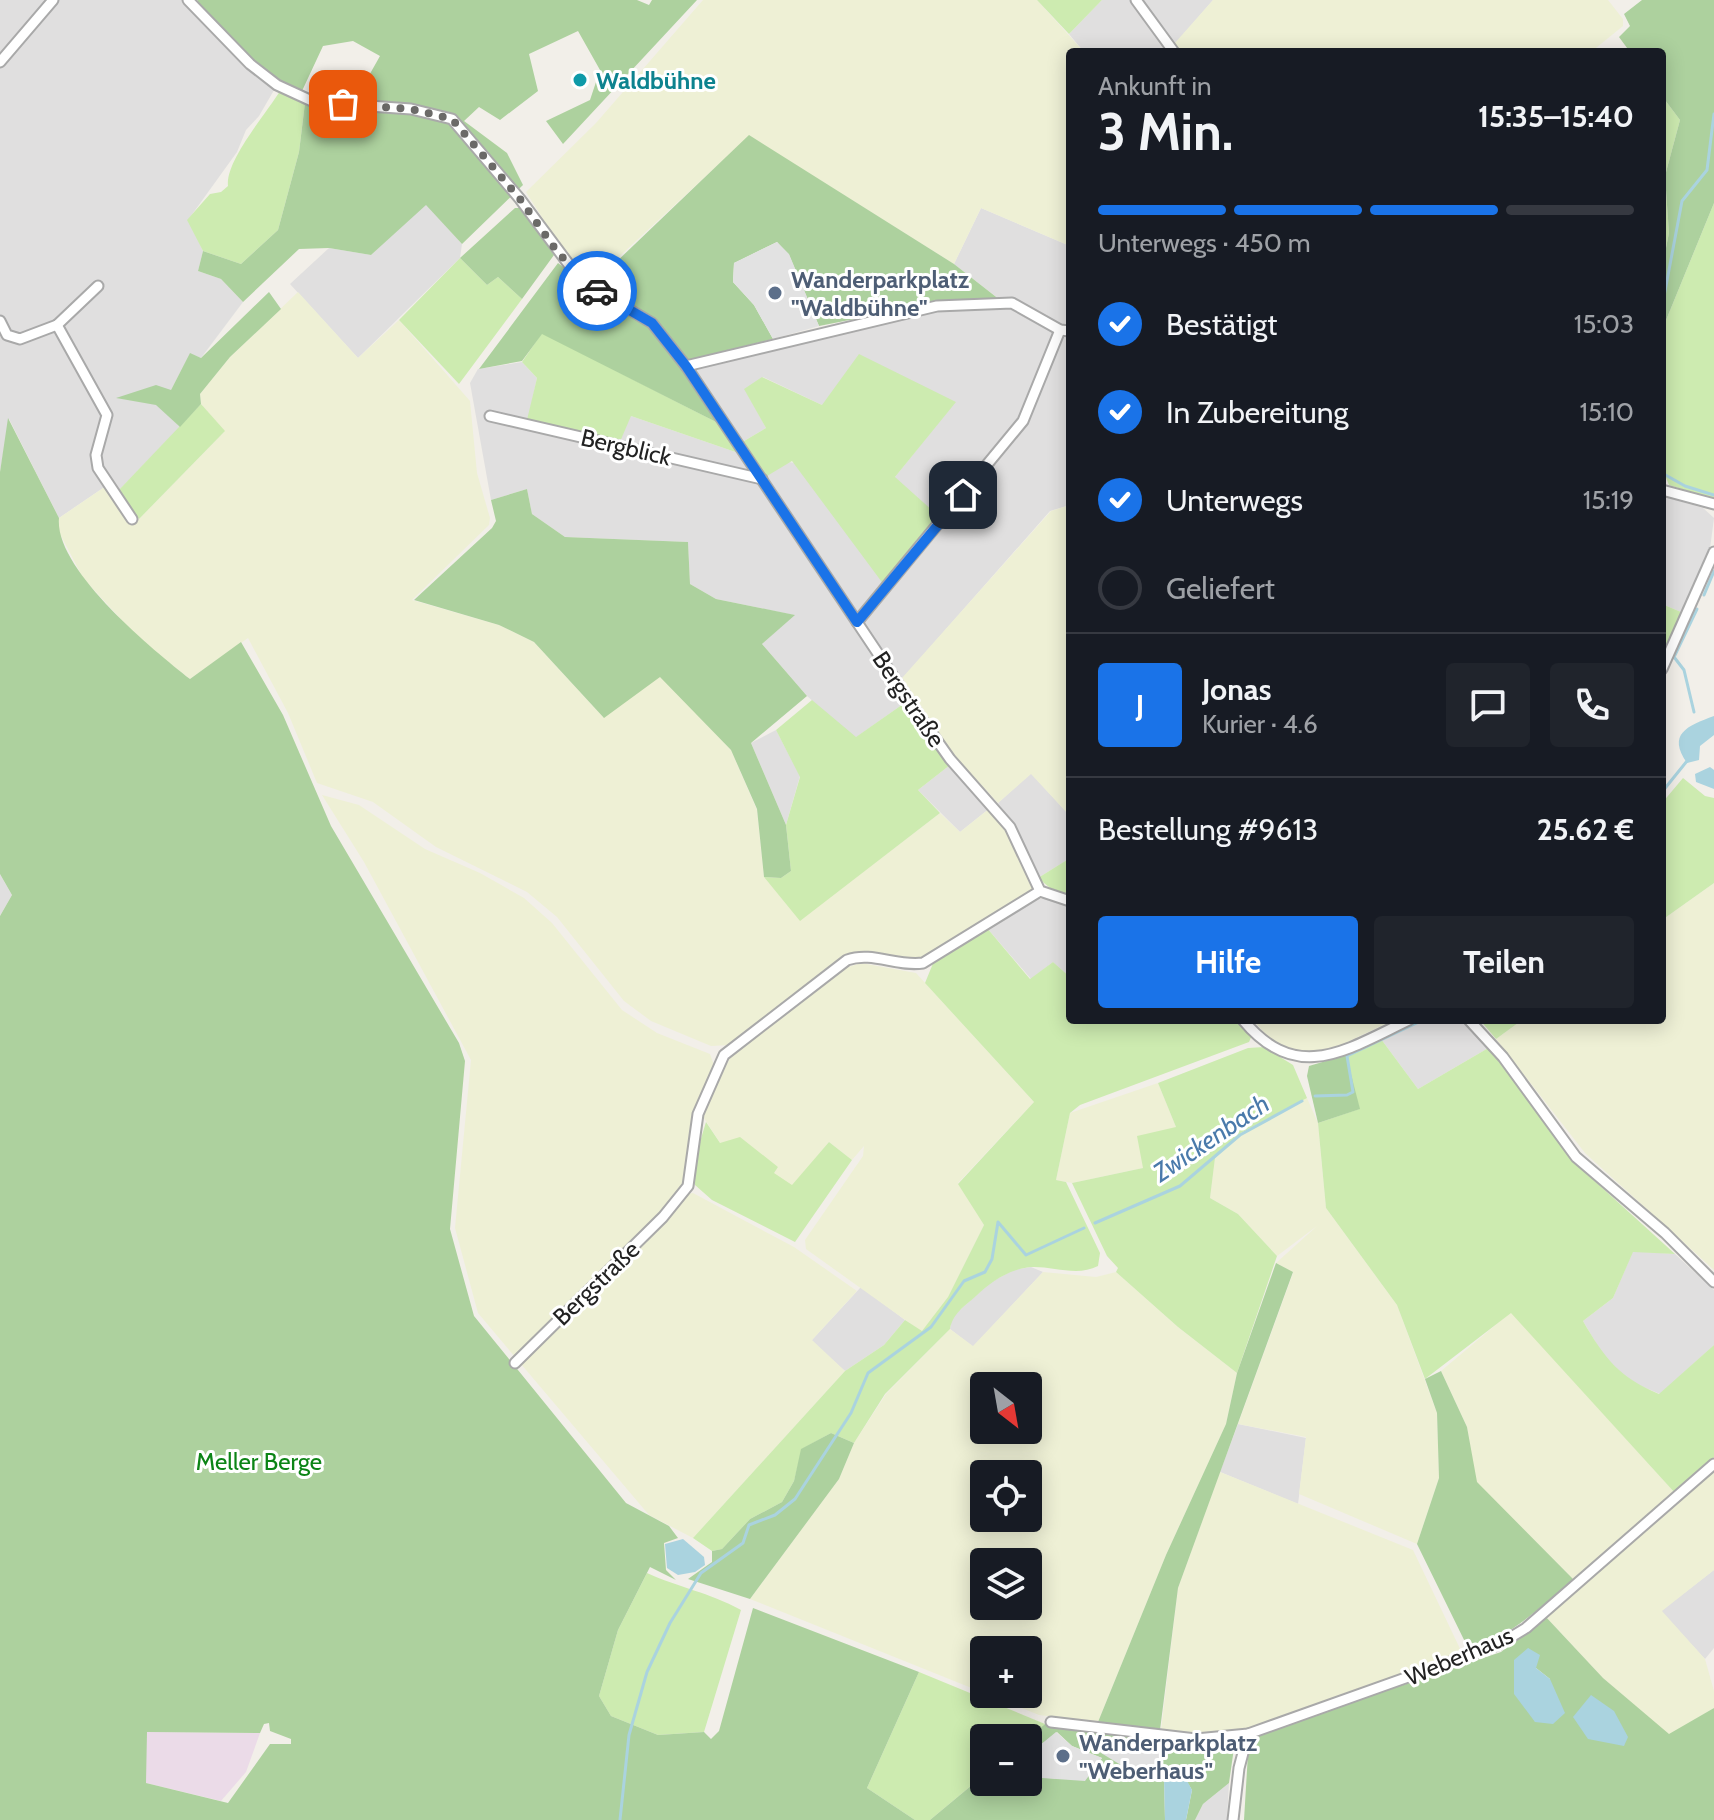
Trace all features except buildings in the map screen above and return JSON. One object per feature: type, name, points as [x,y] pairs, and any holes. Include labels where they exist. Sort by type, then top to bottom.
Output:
[{"type":"street","points":[[0,62],[53,0]]},
{"type":"street","points":[[1136,0],[1171,48]]},
{"type":"street","name":"Bergstraße","points":[[193,2],[224,41],[277,85],[314,102],[411,109],[452,119],[520,199],[573,270],[593,288],[652,323],[686,366],[950,759],[1010,827],[1040,891],[923,963],[858,956],[847,960],[724,1055],[698,1114],[688,1186],[663,1217],[515,1363]]},
{"type":"street","points":[[0,321],[7,335],[20,339],[57,325],[98,286]]},
{"type":"street","points":[[686,366],[937,306],[1012,303],[1065,330],[1023,421],[857,622]]},
{"type":"street","points":[[57,325],[107,415],[96,455],[98,468],[132,519]]},
{"type":"street","name":"Bergblick","points":[[490,416],[762,479]]},
{"type":"street","points":[[1666,491],[1714,504]]},
{"type":"street","points":[[1666,660],[1714,552]]},
{"type":"street","points":[[1040,891],[1066,900]]},
{"type":"street","points":[[1246,1024],[1260,1040],[1303,1059],[1348,1049],[1401,1024]]},
{"type":"street","points":[[1473,1024],[1503,1057],[1576,1157],[1665,1233],[1714,1282]]},
{"type":"street","name":"Weberhaus","points":[[1051,1722],[1196,1739],[1248,1734],[1498,1645],[1526,1628],[1714,1464]]},
{"type":"street","points":[[1233,1820],[1239,1768],[1248,1734]]},
{"type":"shaded area","points":[[0,0],[198,0],[193,6],[277,85],[259,116],[246,130],[237,152],[188,220],[203,251],[198,271],[221,279],[243,302],[201,358],[190,354],[171,390],[118,398],[156,404],[180,427],[117,492],[106,486],[59,518],[9,419],[0,472]]},
{"type":"shaded area","points":[[1102,0],[1213,0],[1171,48],[1081,48],[1069,34]]},
{"type":"shaded area","points":[[426,204],[462,244],[460,258],[358,358],[290,284],[329,248],[371,255]]},
{"type":"shaded area","points":[[981,208],[1066,244],[1066,506],[1050,511],[903,678],[906,702],[855,738],[807,696],[762,644],[794,615],[716,599],[690,584],[688,542],[565,537],[532,514],[527,489],[491,500],[470,383],[478,369],[522,362],[537,378],[527,424],[631,416],[747,456],[895,477],[955,402],[822,405],[763,377],[745,389],[766,428],[739,444],[685,373],[697,365],[829,333],[827,326],[861,317],[936,303],[999,299],[954,264]]},
{"type":"shaded area","name":"Wanderparkplatz \"Waldbühne\"","points":[[777,242],[789,254],[819,326],[773,339],[754,305],[733,282],[734,263]]},
{"type":"shaded area","points":[[1666,497],[1703,508],[1714,518],[1709,556],[1681,612],[1666,606]]},
{"type":"shaded area","points":[[776,730],[800,776],[786,825],[751,743]]},
{"type":"shaded area","points":[[950,765],[990,808],[960,832],[918,790]]},
{"type":"shaded area","points":[[1031,773],[1066,812],[1066,860],[1038,878],[1023,842],[998,803]]},
{"type":"shaded area","points":[[0,874],[12,895],[0,916]]},
{"type":"shaded area","points":[[1036,899],[1051,899],[1066,905],[1066,973],[1053,962],[1031,979],[987,928]]},
{"type":"shaded area","points":[[1411,1024],[1467,1024],[1490,1047],[1418,1089],[1381,1039]]},
{"type":"shaded area","points":[[1633,1251],[1675,1254],[1714,1290],[1714,1345],[1660,1394],[1627,1380],[1602,1353],[1583,1321],[1613,1298]]},
{"type":"shaded area","points":[[1031,1267],[1043,1272],[973,1347],[950,1329],[952,1317],[990,1283],[1013,1270]]},
{"type":"shaded area","points":[[861,1287],[905,1320],[884,1345],[845,1371],[811,1341]]},
{"type":"shaded area","points":[[1238,1424],[1306,1438],[1298,1504],[1220,1472]]},
{"type":"shaded area","points":[[1714,1570],[1714,1648],[1705,1659],[1661,1611]]},
{"type":"shaded area","points":[[146,1732],[260,1733],[246,1772],[221,1801],[146,1783]]},
{"type":"shaded area","name":"Wanderparkplatz \"Weberhaus\"","points":[[1056,1732],[1072,1746],[1102,1758],[1085,1781],[1042,1778],[1042,1744]]},
{"type":"shaded area","points":[[1091,1734],[1136,1747],[1164,1750],[1155,1774],[1144,1779],[1078,1739]]},
{"type":"shaded area","points":[[1229,1783],[1227,1820],[1195,1820],[1203,1804]]},
{"type":"green space","points":[[198,0],[637,0],[649,5],[652,0],[697,0],[563,144],[546,121],[590,100],[600,70],[578,31],[529,54],[538,91],[500,120],[479,107],[464,121],[507,153],[523,185],[462,244],[426,205],[371,255],[329,248],[299,249],[243,302],[221,279],[198,271],[203,251],[241,264],[278,230],[299,152],[305,103],[349,111],[380,56],[353,41],[323,46],[302,91],[271,75],[243,54],[193,6]]},
{"type":"green space","points":[[703,0],[1037,0],[1080,48],[1066,48],[1066,244],[981,208],[954,264],[749,136],[593,281],[562,249],[526,192],[596,123]]},
{"type":"green space","points":[[1037,0],[1102,0],[1069,34]]},
{"type":"green space","points":[[1213,0],[1608,0],[1623,19],[1623,26],[1596,48],[1178,48],[1174,44]]},
{"type":"green space","points":[[1642,0],[1714,0],[1714,203],[1666,320],[1666,248],[1669,233],[1666,172],[1680,120],[1666,101],[1666,48],[1627,48],[1619,37],[1630,26],[1624,14]]},
{"type":"green space","points":[[280,91],[305,103],[299,152],[278,230],[241,264],[203,251],[187,220],[210,194],[221,192],[228,186],[239,151]]},
{"type":"green space","points":[[1666,101],[1680,120],[1666,172]]},
{"type":"green space","points":[[749,135],[954,264],[1000,300],[936,303],[819,326],[789,255],[777,242],[734,263],[733,282],[754,305],[773,339],[687,360],[679,365],[724,426],[542,334],[522,361],[479,369],[558,263],[589,288]]},
{"type":"green space","points":[[1666,190],[1669,233],[1666,248]]},
{"type":"green space","points":[[1714,203],[1714,499],[1669,485],[1666,478],[1666,320]]},
{"type":"green space","points":[[515,208],[522,208],[554,255],[522,299],[498,277],[487,285],[460,258]]},
{"type":"green space","points":[[460,258],[487,285],[498,277],[522,299],[459,384],[399,320]]},
{"type":"green space","points":[[269,292],[281,309],[230,357],[200,394],[201,404],[180,427],[156,405],[116,398],[156,385],[171,390],[190,353],[201,358]]},
{"type":"green space","points":[[298,292],[358,358],[399,320],[470,401],[477,473],[490,518],[489,525],[412,600],[499,625],[534,642],[603,717],[660,676],[731,750],[757,810],[764,877],[800,920],[940,813],[960,832],[990,808],[1007,829],[1034,889],[931,955],[915,960],[855,952],[730,1045],[711,1046],[651,1021],[624,1001],[557,917],[527,892],[436,847],[373,802],[317,783],[288,713],[248,638],[190,679],[141,641],[83,578],[58,530],[59,518],[106,486],[133,525],[224,432],[201,404],[200,394],[230,357]]},
{"type":"green space","points":[[542,333],[724,426],[739,444],[766,428],[744,389],[762,377],[822,405],[859,354],[956,402],[895,477],[943,520],[887,589],[792,461],[762,479],[747,456],[631,416],[619,444],[526,424],[537,378],[522,362]]},
{"type":"green space","points":[[201,404],[225,431],[139,519],[117,492]]},
{"type":"green space","name":"Meller Berge","points":[[8,418],[59,518],[62,538],[72,561],[88,584],[131,629],[190,679],[241,642],[283,715],[331,826],[459,1043],[465,1061],[450,1229],[474,1316],[626,1503],[669,1526],[678,1538],[664,1543],[666,1570],[676,1580],[650,1567],[618,1630],[599,1696],[611,1716],[658,1735],[704,1732],[711,1739],[719,1731],[753,1608],[919,1672],[867,1788],[915,1820],[0,1820],[0,916],[12,895],[0,874],[0,472]],"holes":[[[269,1723],[270,1731],[291,1739],[291,1744],[270,1744],[228,1803],[146,1783],[147,1732],[260,1733],[264,1724]]]},
{"type":"green space","points":[[527,489],[532,514],[565,537],[688,542],[690,584],[716,599],[795,615],[762,644],[807,696],[751,743],[786,825],[791,871],[781,878],[764,877],[757,809],[731,750],[660,677],[604,718],[534,642],[499,625],[414,600],[492,528],[496,521],[491,500]]},
{"type":"green space","points":[[1066,506],[1066,812],[1031,774],[998,803],[953,754],[902,678],[1051,511]]},
{"type":"green space","points":[[1666,606],[1681,612],[1666,648]]},
{"type":"green space","points":[[812,700],[856,737],[906,702],[950,765],[918,790],[940,813],[800,921],[764,877],[781,878],[791,871],[786,825],[800,777],[776,730]]},
{"type":"green space","points":[[1683,778],[1705,796],[1714,798],[1714,883],[1666,917],[1666,798]]},
{"type":"green space","points":[[322,795],[359,805],[425,849],[480,873],[524,898],[552,923],[622,1010],[657,1033],[710,1054],[715,1068],[694,1115],[685,1179],[676,1196],[515,1357],[478,1313],[455,1228],[471,1060],[364,862]]},
{"type":"green space","points":[[1066,860],[1066,896],[1055,892],[1038,878]]},
{"type":"green space","points":[[1714,883],[1714,1270],[1585,1153],[1496,1039],[1517,1024],[1666,1024],[1666,917]]},
{"type":"green space","points":[[987,928],[1030,979],[1053,962],[1066,973],[1066,1024],[1242,1024],[1252,1035],[1249,1042],[1080,1105],[1070,1113],[1056,1180],[1066,1182],[1100,1253],[1098,1266],[1082,1271],[1023,1268],[1008,1273],[988,1286],[960,1311],[950,1329],[885,1394],[854,1443],[831,1433],[802,1449],[794,1481],[782,1502],[750,1519],[722,1549],[712,1551],[693,1538],[845,1371],[884,1345],[905,1320],[922,1331],[948,1297],[984,1225],[958,1184],[1034,1102],[925,983],[934,961]]},
{"type":"green space","points":[[861,963],[916,973],[1034,1102],[958,1183],[984,1225],[948,1297],[922,1332],[806,1249],[805,1240],[863,1156],[864,1146],[852,1160],[829,1142],[792,1186],[773,1173],[778,1167],[720,1143],[702,1115],[730,1058],[802,999],[845,968]]},
{"type":"green space","points":[[1257,1024],[1386,1024],[1341,1045],[1313,1052],[1291,1050],[1268,1037]]},
{"type":"green space","points":[[1483,1024],[1517,1024],[1496,1039]]},
{"type":"green space","points":[[1381,1039],[1418,1089],[1490,1047],[1577,1165],[1675,1254],[1633,1252],[1613,1298],[1583,1321],[1614,1365],[1633,1381],[1659,1394],[1714,1345],[1714,1457],[1675,1493],[1511,1313],[1425,1379],[1397,1305],[1326,1208],[1318,1123],[1359,1109],[1346,1055]]},
{"type":"green space","points":[[1264,1047],[1293,1065],[1307,1098],[1241,1133],[1215,1158],[1210,1198],[1238,1214],[1277,1256],[1237,1373],[1178,1327],[1116,1272],[1118,1268],[1107,1256],[1072,1183],[1143,1168],[1137,1136],[1176,1127],[1158,1083],[1248,1048]]},
{"type":"green space","points":[[1346,1055],[1360,1109],[1318,1123],[1307,1076],[1309,1066]]},
{"type":"green space","points":[[1158,1083],[1176,1127],[1143,1168],[1072,1183],[1056,1180],[1070,1113]]},
{"type":"green space","points":[[1307,1098],[1318,1123],[1326,1208],[1397,1305],[1437,1413],[1439,1478],[1417,1544],[1299,1494],[1306,1437],[1238,1424],[1293,1273],[1276,1263],[1317,1226],[1277,1256],[1238,1214],[1210,1198],[1215,1158],[1241,1133]]},
{"type":"green space","points":[[706,1122],[720,1143],[740,1137],[778,1167],[774,1173],[792,1185],[829,1142],[852,1160],[795,1242],[712,1200],[695,1185],[693,1165]]},
{"type":"green space","points":[[693,1193],[794,1247],[857,1291],[812,1340],[845,1371],[693,1538],[649,1515],[521,1364],[687,1194]]},
{"type":"green space","points":[[1276,1263],[1293,1272],[1178,1588],[1160,1730],[1098,1722],[1166,1555],[1226,1424],[1237,1373]]},
{"type":"green space","points":[[1043,1272],[1096,1277],[1116,1272],[1178,1327],[1237,1373],[1226,1424],[1166,1555],[1098,1722],[1039,1715],[1022,1708],[1042,1708],[1042,1636],[970,1636],[970,1687],[750,1599],[839,1479],[854,1443],[886,1394],[950,1329],[973,1346]]},
{"type":"green space","points":[[1511,1312],[1675,1493],[1573,1579],[1476,1482],[1467,1427],[1441,1371]]},
{"type":"green space","points":[[1441,1371],[1467,1427],[1477,1482],[1573,1579],[1512,1629],[1469,1650],[1417,1544],[1439,1478],[1437,1413],[1425,1379]]},
{"type":"green space","points":[[831,1433],[854,1443],[839,1479],[750,1599],[688,1579],[712,1562],[712,1551],[722,1549],[750,1519],[782,1502],[794,1481],[801,1449]]},
{"type":"green space","points":[[1714,1468],[1714,1570],[1662,1611],[1705,1659],[1714,1691],[1714,1708],[1669,1735],[1603,1678],[1545,1616]]},
{"type":"green space","points":[[1220,1472],[1413,1550],[1463,1655],[1247,1730],[1199,1736],[1161,1730],[1178,1588]]},
{"type":"green space","points":[[647,1573],[741,1610],[704,1732],[658,1735],[611,1716],[599,1696],[618,1630]]},
{"type":"green space","points":[[1545,1616],[1603,1678],[1669,1734],[1714,1708],[1714,1820],[1244,1820],[1249,1737],[1501,1652]],"holes":[[[1528,1648],[1536,1668],[1550,1679],[1535,1722]]]},
{"type":"green space","points":[[919,1672],[970,1693],[970,1708],[1006,1708],[1045,1724],[1042,1726],[1042,1724],[970,1724],[970,1787],[930,1820],[915,1820],[867,1788]]},
{"type":"green space","points":[[1045,1724],[1197,1742],[1235,1741],[1229,1783],[1203,1804],[1195,1820],[1186,1820],[1192,1790],[1184,1777],[1164,1778],[1165,1820],[930,1820],[970,1787],[970,1796],[1042,1796],[1042,1778],[1085,1780],[1102,1758],[1072,1746],[1057,1732],[1042,1744],[1042,1726]],"holes":[[[1091,1734],[1136,1747],[1163,1750],[1155,1774]]]},
{"type":"water","points":[[1714,716],[1714,735],[1700,746],[1699,760],[1687,763],[1679,745],[1683,732]]},
{"type":"water","points":[[1710,767],[1714,770],[1714,789],[1696,782],[1695,774]]},
{"type":"water","points":[[683,1539],[704,1557],[705,1565],[695,1572],[678,1575],[667,1568],[665,1544]]},
{"type":"water","points":[[1528,1648],[1540,1655],[1536,1668],[1550,1679],[1565,1713],[1553,1724],[1535,1722],[1514,1694],[1514,1660]]},
{"type":"water","points":[[1591,1695],[1614,1711],[1628,1737],[1624,1746],[1588,1739],[1573,1717]]},
{"type":"water","points":[[1185,1777],[1192,1790],[1186,1820],[1165,1820],[1164,1778]]},
{"type":"waterway","name":"Zwickenbach","points":[[1666,286],[1682,201],[1707,170],[1714,114]]},
{"type":"waterway","name":"Zwickenbach","points":[[1666,475],[1685,486],[1714,495]]},
{"type":"waterway","name":"Zwickenbach","points":[[1704,595],[1714,571]]},
{"type":"waterway","name":"Zwickenbach","points":[[1694,712],[1684,670],[1674,657],[1697,609]]},
{"type":"waterway","name":"Zwickenbach","points":[[1666,787],[1687,761]]},
{"type":"waterway","name":"Zwickenbach","points":[[1315,1096],[1353,1092],[1347,1056],[1415,1024]]},
{"type":"waterway","name":"Zwickenbach","points":[[1095,1223],[1180,1186],[1240,1135],[1302,1101]]},
{"type":"waterway","name":"Zwickenbach","points":[[620,1820],[629,1735],[647,1672],[670,1623],[701,1573],[743,1543],[749,1525],[775,1515],[795,1499],[851,1413],[868,1373],[931,1327],[964,1281],[985,1272],[992,1259],[998,1222],[1026,1255],[1084,1228]]},
{"type":"way so far","points":[[343,104],[411,109],[452,119],[520,199],[558,253],[597,291]]},
{"type":"place","name":"Waldbühne","points":[[580,80]]},
{"type":"place","name":"Wanderparkplatz \"Waldbühne\"","points":[[775,293]]},
{"type":"place","name":"Wanderparkplatz \"Weberhaus\"","points":[[1063,1756]]},
{"type":"route","points":[[597,291],[652,323],[686,366],[857,622],[963,495]]}]
